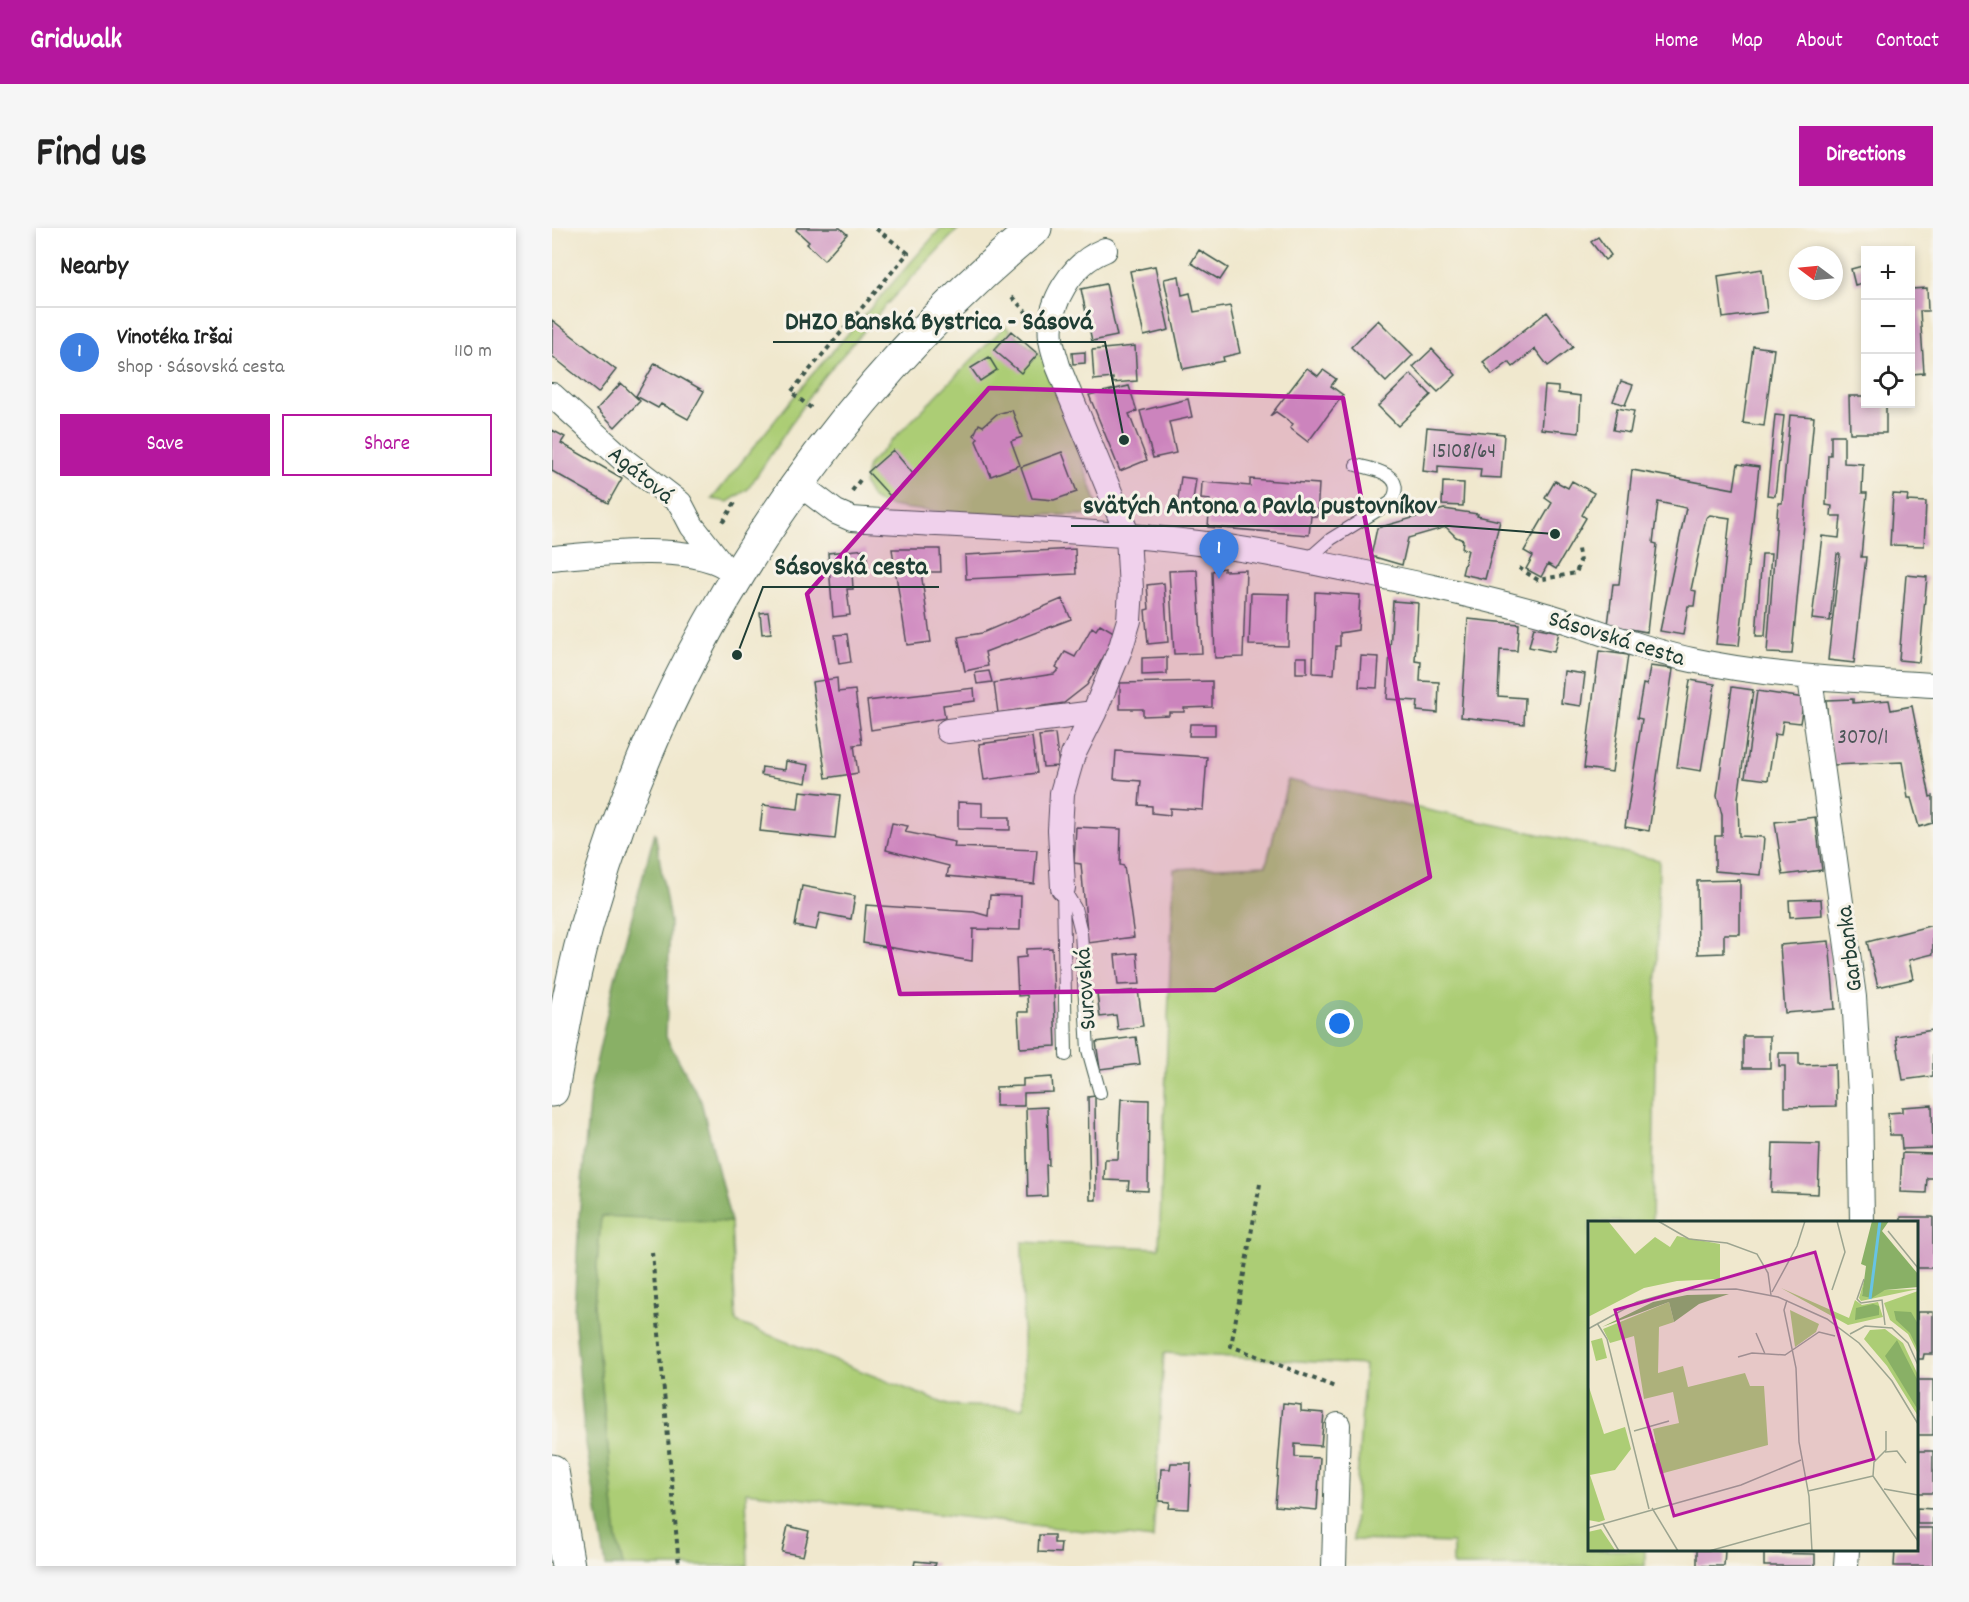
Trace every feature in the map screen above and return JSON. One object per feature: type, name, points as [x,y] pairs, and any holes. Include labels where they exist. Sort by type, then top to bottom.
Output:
[{"type":"street","points":[[552,1090],[564,1023],[592,906],[635,781],[730,569],[764,531],[799,484],[913,344],[987,268],[1035,228]]},
{"type":"street","name":"Surovská","points":[[1063,888],[1060,830],[1062,793],[1073,755],[1094,713],[1129,620],[1131,590],[1128,536],[1058,366],[1051,339],[1053,310],[1067,281],[1089,257],[1105,250]]},
{"type":"street","name":"Agátová","points":[[552,395],[626,461],[680,504],[692,526],[730,569]]},
{"type":"street","name":"Sásovská cesta","points":[[799,484],[836,512],[852,519],[1075,530],[1236,548],[1482,598],[1542,614],[1634,646],[1693,660],[1810,678],[1933,685]]},
{"type":"street","points":[[552,558],[594,554],[676,553],[730,569]]},
{"type":"street","name":"Garbanka","points":[[1810,678],[1854,997],[1863,1221]]},
{"type":"street","points":[[948,731],[1094,713]]},
{"type":"street","points":[[1334,1566],[1338,1425]]},
{"type":"street","points":[[552,1471],[568,1566]]},
{"type":"street","points":[[1846,1566],[1847,1551]]},
{"type":"lane","points":[[1305,561],[1331,539],[1391,502],[1396,494],[1395,484],[1390,476],[1382,471],[1356,465]]},
{"type":"lane","name":"Surovská","points":[[1063,888],[1066,1054]]},
{"type":"lane","name":"Surovská","points":[[1063,888],[1075,908],[1081,932],[1088,1050],[1100,1093]]},
{"type":"path","points":[[811,408],[791,392],[908,253],[875,228]]},
{"type":"path","points":[[1519,568],[1538,580],[1576,573],[1580,562],[1578,549]]},
{"type":"path","points":[[1260,1184],[1231,1346],[1335,1387]]},
{"type":"path","points":[[652,1251],[679,1566]]},
{"type":"highlighted area","points":[[989,388],[1343,398],[1430,877],[1215,990],[900,994],[807,594]]},
{"type":"green space","points":[[941,228],[959,228],[886,305],[817,385],[748,489],[728,502],[712,499],[809,378]]},
{"type":"green space","points":[[1005,326],[1046,360],[1101,515],[1019,515],[914,510],[889,506],[874,500],[864,484],[868,465]]},
{"type":"green space","points":[[1288,780],[1659,860],[1652,1221],[1588,1221],[1588,1551],[1645,1551],[1645,1566],[1453,1566],[1453,1543],[1353,1540],[1365,1365],[1164,1353],[1153,1539],[746,1492],[748,1566],[623,1566],[617,1540],[594,1305],[601,1215],[731,1222],[736,1322],[948,1405],[1024,1408],[1022,1242],[1159,1248],[1174,869],[1266,865]]},
{"type":"green space","points":[[655,832],[670,922],[666,1037],[701,1101],[731,1222],[601,1216],[594,1305],[617,1540],[623,1566],[606,1566],[584,1431],[574,1312],[579,1218],[590,1090],[615,979]]},
{"type":"building","points":[[797,228],[840,228],[847,234],[824,260],[807,244],[809,242],[796,230]]},
{"type":"building","points":[[1598,237],[1611,255],[1605,260],[1591,242]]},
{"type":"building","points":[[1199,250],[1228,268],[1220,280],[1191,263]]},
{"type":"building","points":[[1155,266],[1169,330],[1144,336],[1130,271]]},
{"type":"building","points":[[1861,266],[1861,283],[1855,285],[1851,269]]},
{"type":"building","points":[[1762,269],[1767,312],[1723,318],[1718,276]]},
{"type":"building","points":[[1179,276],[1182,295],[1190,293],[1194,312],[1230,306],[1240,353],[1223,357],[1224,361],[1183,369],[1164,279]]},
{"type":"building","points":[[1106,284],[1117,336],[1092,341],[1081,289]]},
{"type":"building","points":[[1927,288],[1928,311],[1920,311],[1924,373],[1915,374],[1915,300],[1915,289]]},
{"type":"building","points":[[1547,312],[1573,347],[1548,366],[1535,349],[1513,367],[1509,362],[1492,375],[1483,362]]},
{"type":"building","points":[[552,320],[616,370],[598,393],[552,356]]},
{"type":"building","points":[[1378,320],[1413,355],[1386,382],[1351,347]]},
{"type":"building","points":[[1011,331],[1038,354],[1021,373],[994,350]]},
{"type":"building","points":[[1135,346],[1137,381],[1113,383],[1113,378],[1094,380],[1092,350]]},
{"type":"building","points":[[1753,346],[1774,349],[1764,426],[1743,423]]},
{"type":"building","points":[[1432,349],[1456,375],[1438,392],[1413,367]]},
{"type":"building","points":[[1085,352],[1085,363],[1073,364],[1072,353]]},
{"type":"building","points":[[989,357],[997,370],[980,381],[971,368]]},
{"type":"building","points":[[655,363],[704,391],[688,419],[661,404],[658,408],[636,396]]},
{"type":"building","points":[[1307,368],[1318,376],[1323,370],[1336,379],[1331,386],[1343,395],[1308,442],[1290,428],[1293,424],[1276,412],[1270,416]]},
{"type":"building","points":[[1411,374],[1431,395],[1398,426],[1378,406]]},
{"type":"building","points":[[1621,381],[1633,385],[1625,405],[1613,401]]},
{"type":"building","points":[[621,383],[640,401],[615,427],[597,409]]},
{"type":"building","points":[[1129,386],[1137,411],[1129,414],[1147,460],[1120,471],[1089,395]]},
{"type":"building","points":[[1545,386],[1558,387],[1558,393],[1581,396],[1579,433],[1541,429]]},
{"type":"building","points":[[1849,396],[1861,396],[1861,408],[1886,408],[1886,433],[1850,433]]},
{"type":"building","points":[[1188,399],[1192,417],[1169,422],[1176,453],[1153,458],[1140,411]]},
{"type":"building","points":[[1617,408],[1634,411],[1630,433],[1613,430]]},
{"type":"building","points":[[1012,410],[1022,437],[1011,441],[1020,465],[991,476],[976,441],[978,438],[974,435],[979,424],[983,426],[997,414]]},
{"type":"building","points":[[1775,415],[1784,416],[1775,496],[1767,495]]},
{"type":"building","points":[[1790,415],[1814,417],[1792,654],[1767,653],[1778,503],[1782,503]]},
{"type":"building","points":[[1427,427],[1504,434],[1501,478],[1480,477],[1481,469],[1438,466],[1438,473],[1423,471]]},
{"type":"building","points":[[552,430],[565,437],[561,443],[622,478],[608,503],[552,471]]},
{"type":"building","points":[[1831,435],[1844,435],[1844,463],[1863,464],[1862,493],[1867,493],[1861,557],[1866,557],[1854,663],[1828,660],[1840,554],[1837,554],[1830,621],[1812,619],[1822,536],[1839,538],[1841,516],[1831,516],[1832,506],[1826,505]]},
{"type":"building","points":[[893,450],[914,475],[890,496],[868,472]]},
{"type":"building","points":[[1062,452],[1077,492],[1054,500],[1032,498],[1021,467]]},
{"type":"building","points":[[1738,464],[1759,467],[1739,646],[1716,644],[1730,518],[1710,515],[1706,518],[1691,590],[1696,591],[1694,606],[1688,606],[1683,635],[1660,631],[1686,508],[1658,502],[1653,543],[1657,544],[1647,632],[1608,625],[1613,584],[1619,584],[1632,470],[1734,489]]},
{"type":"building","points":[[1181,477],[1196,479],[1192,508],[1177,506]]},
{"type":"building","points":[[1250,479],[1319,484],[1317,516],[1311,516],[1309,535],[1208,527],[1210,500],[1201,499],[1202,482],[1250,486]]},
{"type":"building","points":[[1555,481],[1568,488],[1572,481],[1594,493],[1582,515],[1586,518],[1556,569],[1548,564],[1541,577],[1526,569],[1533,556],[1524,551],[1552,503],[1545,498]]},
{"type":"building","points":[[1443,482],[1464,483],[1463,506],[1442,505]]},
{"type":"building","points":[[1893,494],[1908,495],[1907,501],[1926,502],[1924,546],[1890,545]]},
{"type":"building","points":[[1444,509],[1478,514],[1477,516],[1500,521],[1485,579],[1462,574],[1468,550],[1462,549],[1463,540],[1456,537],[1446,527],[1408,538],[1402,565],[1371,556],[1377,528]]},
{"type":"building","points":[[866,549],[868,570],[852,572],[853,589],[847,589],[850,615],[833,617],[828,553]]},
{"type":"building","points":[[892,549],[940,549],[941,572],[921,572],[931,642],[907,645]]},
{"type":"building","points":[[1075,549],[1076,574],[966,579],[965,555]]},
{"type":"building","points":[[1762,554],[1771,554],[1765,636],[1756,636]]},
{"type":"building","points":[[1224,568],[1224,571],[1246,570],[1243,657],[1215,658],[1212,571]]},
{"type":"building","points":[[1197,570],[1202,653],[1174,654],[1169,571]]},
{"type":"building","points":[[1906,575],[1927,577],[1919,662],[1899,660]]},
{"type":"building","points":[[1164,583],[1168,642],[1148,644],[1145,610],[1149,609],[1147,585]]},
{"type":"building","points":[[1315,592],[1360,595],[1358,630],[1340,633],[1340,646],[1336,646],[1334,674],[1313,673]]},
{"type":"building","points":[[1251,593],[1289,594],[1288,646],[1249,645]]},
{"type":"building","points":[[1062,599],[1071,619],[985,652],[988,666],[965,671],[958,637],[982,633]]},
{"type":"building","points":[[1393,601],[1418,603],[1415,661],[1421,662],[1420,681],[1439,682],[1438,713],[1417,711],[1418,701],[1387,699]]},
{"type":"building","points":[[768,612],[771,633],[762,634],[760,613]]},
{"type":"building","points":[[1468,619],[1519,624],[1517,651],[1500,650],[1498,696],[1525,698],[1524,724],[1461,717]]},
{"type":"building","points":[[1100,624],[1117,634],[1087,685],[1064,703],[998,713],[994,683],[1054,674],[1059,669],[1056,667],[1065,652],[1075,657],[1092,627],[1096,630]]},
{"type":"building","points":[[1534,627],[1559,632],[1554,652],[1529,647]]},
{"type":"building","points":[[847,634],[851,662],[839,664],[835,635]]},
{"type":"building","points":[[1599,651],[1628,655],[1612,772],[1584,768]]},
{"type":"building","points":[[1361,656],[1379,657],[1377,688],[1359,687]]},
{"type":"building","points":[[1167,657],[1167,674],[1142,675],[1142,658]]},
{"type":"building","points":[[1296,657],[1307,657],[1307,673],[1296,673]]},
{"type":"building","points":[[1650,666],[1673,669],[1649,831],[1625,827],[1642,719],[1637,718],[1643,684],[1647,685]]},
{"type":"building","points":[[989,671],[992,682],[977,684],[975,673]]},
{"type":"building","points":[[1564,671],[1585,674],[1581,706],[1561,703]]},
{"type":"building","points":[[837,678],[838,692],[855,690],[862,744],[854,745],[858,773],[826,778],[812,682]]},
{"type":"building","points":[[1690,680],[1715,684],[1701,771],[1677,767]]},
{"type":"building","points":[[1212,681],[1212,707],[1184,708],[1184,712],[1169,712],[1169,715],[1143,716],[1143,709],[1120,709],[1120,683]]},
{"type":"building","points":[[1732,687],[1753,690],[1738,798],[1739,836],[1764,837],[1761,875],[1715,871],[1715,836],[1722,836],[1722,815],[1717,796]]},
{"type":"building","points":[[974,688],[975,701],[943,705],[945,718],[871,730],[867,701]]},
{"type":"building","points":[[1757,691],[1804,698],[1800,723],[1783,721],[1781,735],[1775,734],[1768,780],[1745,777]]},
{"type":"building","points":[[1853,699],[1853,703],[1889,700],[1891,710],[1912,706],[1930,797],[1933,796],[1933,823],[1919,827],[1911,798],[1908,798],[1902,762],[1833,765],[1826,700]]},
{"type":"building","points":[[1190,724],[1215,724],[1215,736],[1189,736]]},
{"type":"building","points":[[1055,734],[1059,766],[1043,767],[1039,736]]},
{"type":"building","points":[[1032,737],[1037,773],[984,780],[979,744]]},
{"type":"building","points":[[1116,751],[1207,757],[1203,810],[1170,808],[1170,815],[1152,813],[1152,806],[1139,805],[1141,781],[1114,779]]},
{"type":"building","points":[[786,761],[809,765],[806,783],[761,775],[762,767],[785,770]]},
{"type":"building","points":[[800,791],[840,795],[835,839],[760,831],[763,805],[798,809]]},
{"type":"building","points":[[958,802],[982,803],[982,817],[1010,817],[1010,830],[958,829]]},
{"type":"building","points":[[1815,817],[1822,870],[1783,875],[1775,822]]},
{"type":"building","points":[[892,823],[908,826],[905,832],[955,842],[954,847],[1037,850],[1034,884],[947,876],[949,866],[886,850]]},
{"type":"building","points":[[1076,827],[1121,829],[1120,865],[1124,866],[1134,937],[1088,943],[1081,864],[1074,863]]},
{"type":"building","points":[[1740,880],[1740,934],[1724,934],[1724,953],[1698,954],[1697,881]]},
{"type":"building","points":[[802,886],[855,896],[851,919],[820,913],[816,930],[795,926]]},
{"type":"building","points":[[990,895],[1021,896],[1020,930],[973,929],[972,961],[863,943],[866,905],[974,912],[988,916]]},
{"type":"building","points":[[1821,899],[1822,915],[1790,917],[1789,900]]},
{"type":"building","points":[[1933,925],[1933,954],[1909,960],[1913,979],[1878,987],[1867,942]]},
{"type":"building","points":[[1829,941],[1835,1009],[1785,1013],[1780,945]]},
{"type":"building","points":[[1052,948],[1056,1046],[1020,1048],[1018,1012],[1028,1012],[1027,995],[1018,996],[1016,958],[1026,957],[1026,949]]},
{"type":"building","points":[[1137,953],[1140,984],[1118,985],[1115,955]]},
{"type":"building","points":[[1138,990],[1143,1026],[1118,1030],[1116,1015],[1100,1017],[1097,994]]},
{"type":"building","points":[[1933,1030],[1933,1076],[1903,1080],[1896,1036]]},
{"type":"building","points":[[1743,1036],[1770,1036],[1770,1068],[1743,1068]]},
{"type":"building","points":[[1136,1037],[1140,1064],[1100,1069],[1096,1042]]},
{"type":"building","points":[[1779,1053],[1799,1053],[1799,1065],[1835,1064],[1836,1106],[1785,1107],[1785,1066],[1779,1066]]},
{"type":"building","points":[[1052,1077],[1053,1092],[1024,1093],[1024,1106],[996,1106],[996,1087],[1023,1086],[1023,1079]]},
{"type":"building","points":[[1095,1096],[1096,1200],[1090,1200],[1088,1097]]},
{"type":"building","points":[[1121,1099],[1149,1100],[1148,1191],[1128,1190],[1129,1181],[1104,1180],[1105,1159],[1118,1159]]},
{"type":"building","points":[[1932,1105],[1933,1148],[1902,1149],[1901,1135],[1890,1135],[1888,1113],[1902,1112],[1902,1107]]},
{"type":"building","points":[[1047,1107],[1049,1165],[1046,1165],[1047,1196],[1028,1197],[1026,1108]]},
{"type":"building","points":[[1773,1143],[1820,1144],[1818,1194],[1771,1192]]},
{"type":"building","points":[[1902,1153],[1933,1154],[1933,1178],[1927,1178],[1926,1193],[1900,1192]]},
{"type":"building","points":[[1901,1217],[1933,1217],[1933,1268],[1918,1268],[1918,1221],[1901,1221]]},
{"type":"building","points":[[1918,1312],[1933,1312],[1933,1354],[1924,1354],[1923,1359],[1918,1359]]},
{"type":"building","points":[[1918,1380],[1933,1380],[1933,1435],[1918,1435]]},
{"type":"building","points":[[1283,1403],[1301,1405],[1301,1411],[1324,1413],[1321,1446],[1295,1444],[1295,1457],[1320,1458],[1317,1510],[1275,1506]]},
{"type":"building","points":[[1918,1451],[1933,1451],[1933,1493],[1918,1493]]},
{"type":"building","points":[[1171,1463],[1191,1463],[1189,1509],[1169,1508],[1170,1502],[1159,1501],[1161,1469],[1170,1469]]},
{"type":"building","points":[[1918,1508],[1933,1509],[1933,1524],[1918,1524]]},
{"type":"building","points":[[788,1526],[809,1531],[803,1556],[782,1552]]},
{"type":"building","points":[[1918,1528],[1933,1528],[1933,1566],[1894,1566],[1895,1551],[1918,1551]]},
{"type":"building","points":[[1039,1535],[1054,1535],[1054,1543],[1061,1543],[1060,1553],[1038,1552]]},
{"type":"building","points":[[1697,1551],[1725,1551],[1724,1566],[1697,1566]]},
{"type":"building","points":[[1764,1553],[1815,1554],[1815,1566],[1764,1566]]},
{"type":"building","points":[[915,1561],[936,1563],[935,1566],[914,1566]]},
{"type":"place","name":"DHZO Banská Bystrica - Sásová","points":[[1124,440]]},
{"type":"place","name":"svätých Antona a Pavla pustovníkov","points":[[1555,534]]},
{"type":"place","name":"Vinotéka Iršai","points":[[1219,579]]},
{"type":"place","name":"Sásovská cesta","points":[[737,655]]}]
